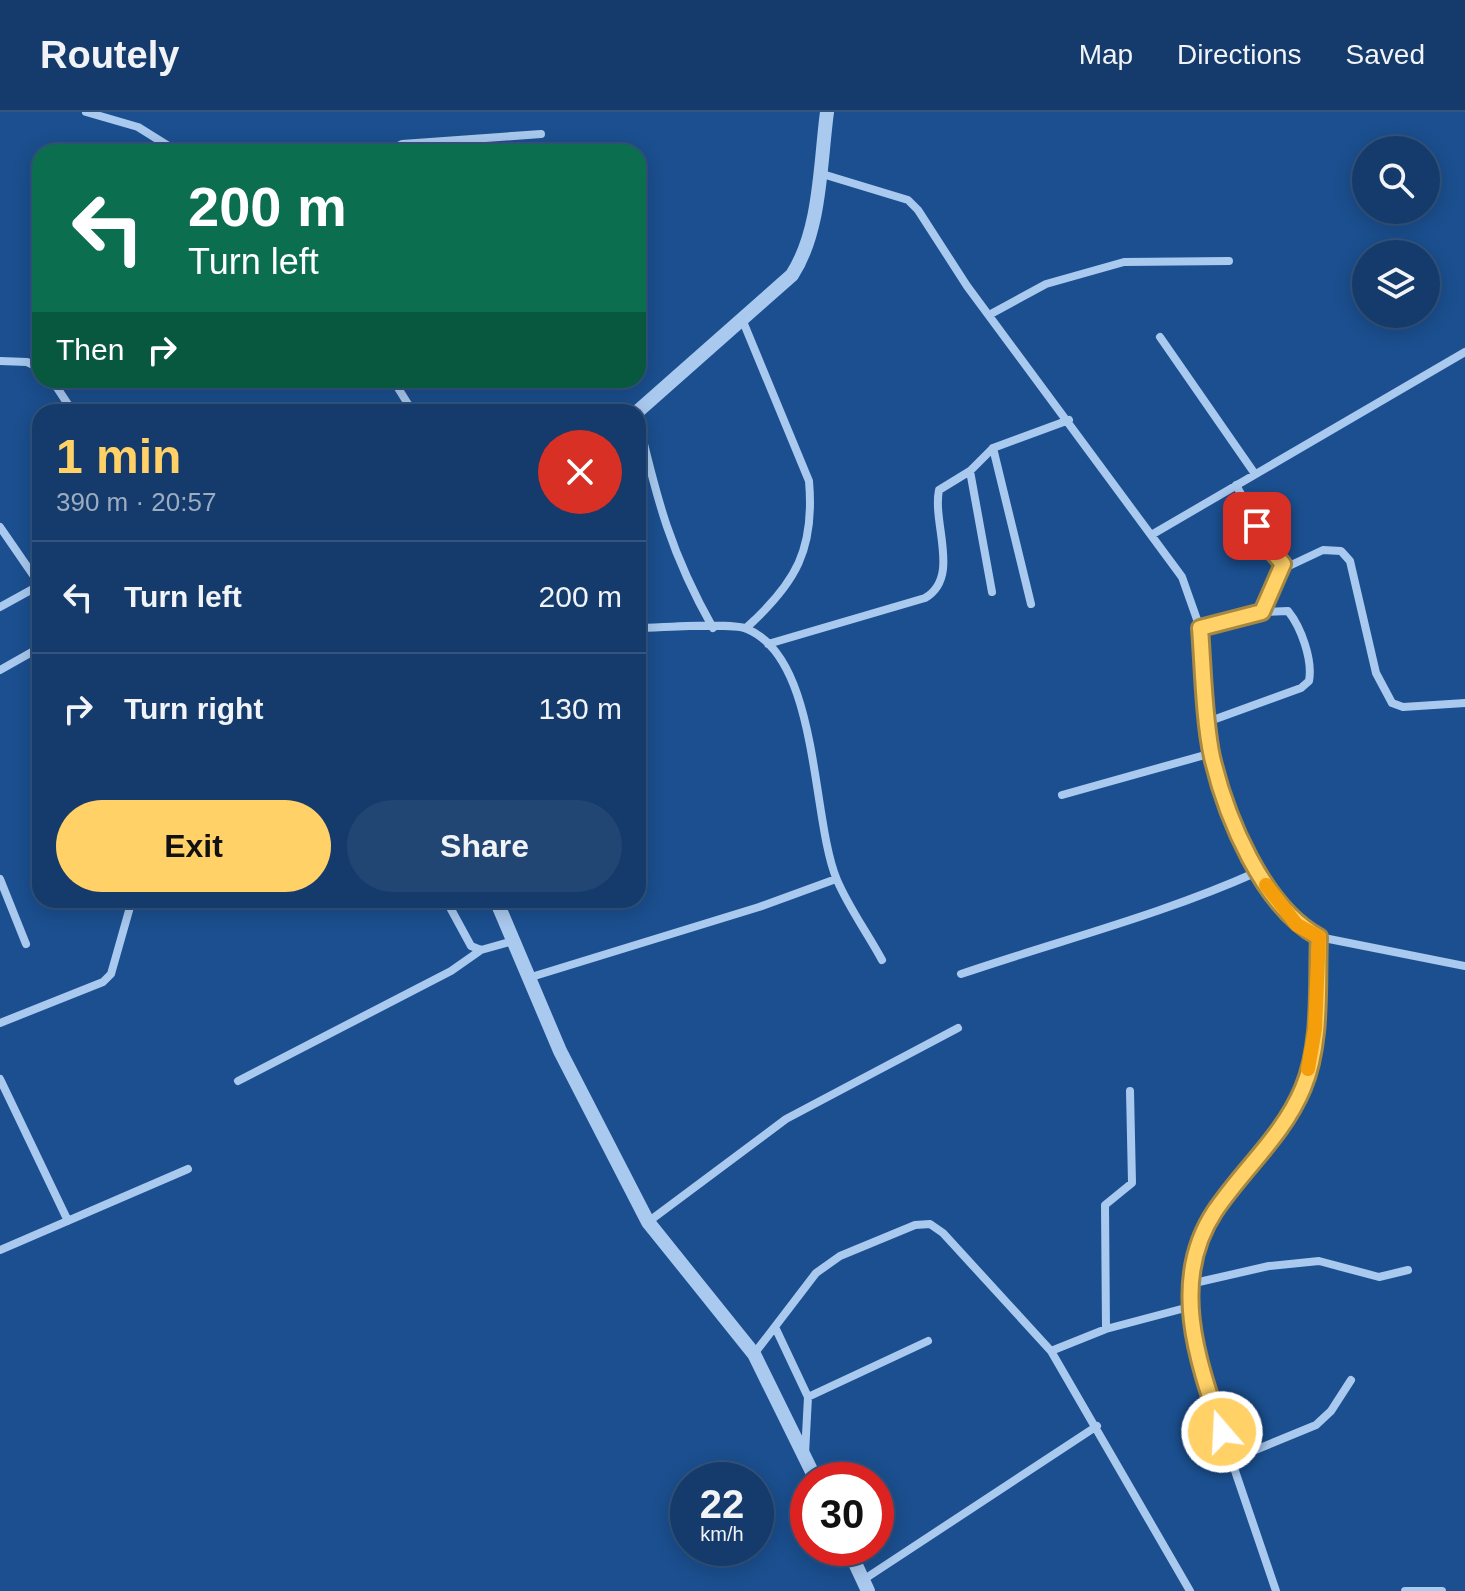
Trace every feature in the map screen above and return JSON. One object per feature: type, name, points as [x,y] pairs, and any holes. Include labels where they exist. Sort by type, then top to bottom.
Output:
[{"type":"street","points":[[86,112],[138,127],[165,144]]},
{"type":"street","points":[[646,404],[792,275],[801,262],[810,238],[827,112]]},
{"type":"street","points":[[402,144],[541,134]]},
{"type":"street","points":[[819,172],[908,200],[918,210],[989,315],[1182,577],[1200,628],[1212,753],[1257,872],[1297,925],[1319,937],[1464,968]]},
{"type":"street","points":[[989,315],[1046,284],[1124,262],[1229,261]]},
{"type":"street","points":[[742,319],[809,481],[811,507],[807,540],[795,572],[777,600],[746,628]]},
{"type":"street","points":[[1160,337],[1255,474]]},
{"type":"street","points":[[1153,534],[1465,352]]},
{"type":"street","points":[[0,361],[32,364]]},
{"type":"street","points":[[768,644],[925,598],[936,591],[942,582],[943,560],[937,502],[939,490],[970,471],[993,448],[1069,420]]},
{"type":"street","points":[[993,448],[1031,604]]},
{"type":"street","points":[[646,450],[669,539],[684,576],[713,628]]},
{"type":"street","points":[[970,471],[992,592]]},
{"type":"street","points":[[1236,485],[1268,547],[1283,564]]},
{"type":"street","points":[[0,527],[32,573]]},
{"type":"street","points":[[1283,564],[1297,563],[1323,550],[1341,551],[1350,561],[1357,582],[1376,673],[1392,703],[1403,707],[1465,703]]},
{"type":"street","points":[[1262,612],[1283,564]]},
{"type":"street","points":[[0,607],[32,589]]},
{"type":"street","points":[[1200,628],[1262,612],[1288,611],[1295,620],[1309,663],[1309,681],[1301,688],[1210,721]]},
{"type":"street","points":[[646,628],[746,628],[768,644],[783,665],[804,714],[836,879],[882,960]]},
{"type":"street","points":[[0,670],[32,653]]},
{"type":"street","points":[[1062,795],[1212,753]]},
{"type":"street","points":[[961,974],[1058,941],[1134,921],[1257,872]]},
{"type":"street","points":[[0,879],[26,944]]},
{"type":"street","points":[[528,978],[836,879]]},
{"type":"street","points":[[0,1023],[103,982],[111,974],[130,908]]},
{"type":"street","points":[[450,908],[471,946],[481,950]]},
{"type":"street","points":[[499,908],[560,1051],[648,1222],[754,1354],[808,1462]]},
{"type":"street","points":[[1276,1591],[1203,1377],[1189,1307],[1190,1284],[1198,1240],[1216,1210],[1282,1129],[1305,1085],[1315,1029],[1319,937]]},
{"type":"street","points":[[238,1081],[404,996],[481,950],[513,941]]},
{"type":"street","points":[[648,1222],[786,1119],[958,1028]]},
{"type":"street","points":[[0,1079],[68,1221]]},
{"type":"street","points":[[1106,1329],[1105,1205],[1132,1183],[1130,1091]]},
{"type":"street","points":[[0,1250],[188,1169]]},
{"type":"street","points":[[754,1354],[816,1273],[840,1256],[915,1225],[930,1224],[943,1233],[1051,1351],[1190,1591]]},
{"type":"street","points":[[1190,1284],[1269,1266],[1319,1261],[1379,1277],[1408,1270]]},
{"type":"street","points":[[1051,1351],[1106,1329],[1189,1307]]},
{"type":"street","points":[[775,1327],[808,1397],[805,1455]]},
{"type":"street","points":[[808,1397],[928,1341]]},
{"type":"street","points":[[1231,1460],[1316,1425],[1331,1411],[1351,1380]]},
{"type":"street","points":[[856,1566],[865,1586],[1097,1426]]},
{"type":"street","points":[[1405,1591],[1442,1591]]},
{"type":"slow traffic","points":[[1266,885],[1297,925],[1319,937],[1315,1029],[1308,1069]]},
{"type":"route","points":[[1222,1432],[1203,1377],[1189,1307],[1198,1240],[1216,1210],[1282,1129],[1305,1085],[1315,1029],[1319,937],[1297,925],[1257,872],[1218,777],[1212,753],[1200,628],[1262,612],[1283,564],[1268,547],[1257,526]]}]
